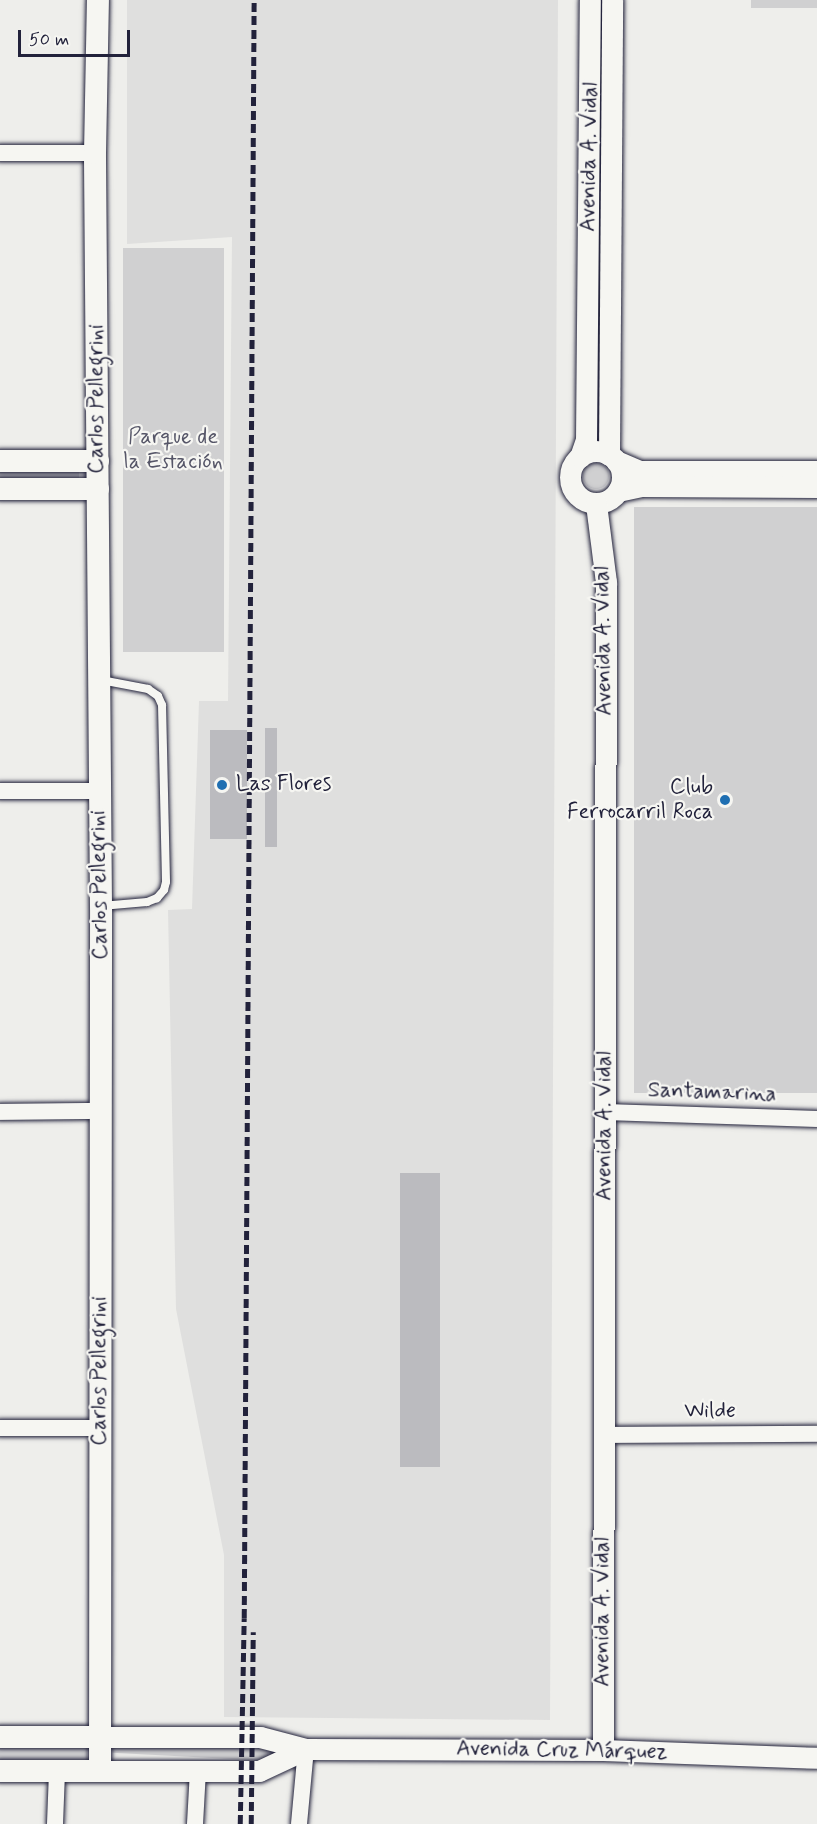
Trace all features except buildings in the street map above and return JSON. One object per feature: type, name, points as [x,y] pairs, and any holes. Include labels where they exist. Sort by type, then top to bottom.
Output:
[{"type":"main road","name":"Carlos Pellegrini","points":[[98,0],[96,153],[101,906],[100,1771]]},
{"type":"main road","points":[[0,461],[98,461]]},
{"type":"main road","points":[[0,489],[98,489]]},
{"type":"main road","name":"Avenida Cruz Márquez","points":[[0,1737],[100,1737]]},
{"type":"main road","name":"Avenida Cruz Márquez","points":[[0,1771],[100,1771]]},
{"type":"street","name":"Avenida A. Vidal","points":[[580,457],[586,440],[590,0]]},
{"type":"street","name":"Avenida A. Vidal","points":[[612,0],[613,458]]},
{"type":"street","points":[[590,148],[613,149]]},
{"type":"street","points":[[0,153],[96,153]]},
{"type":"street","points":[[613,458],[622,476],[618,491],[612,498],[596,504],[580,499],[571,486],[570,470],[580,457],[594,451],[613,458],[640,471],[817,471]]},
{"type":"street","points":[[618,491],[641,486],[817,487]]},
{"type":"street","name":"Avenida A. Vidal","points":[[596,504],[606,582],[603,1750]]},
{"type":"street","points":[[0,791],[99,791]]},
{"type":"street","points":[[0,1112],[101,1111]]},
{"type":"street","name":"Santamarina","points":[[606,1112],[817,1119]]},
{"type":"street","points":[[0,1428],[100,1428]]},
{"type":"street","name":"Wilde","points":[[603,1435],[817,1434]]},
{"type":"street","name":"Avenida Cruz Márquez","points":[[100,1737],[260,1737],[306,1749],[603,1750],[817,1758]]},
{"type":"street","points":[[299,1824],[306,1749]]},
{"type":"street","name":"Avenida Cruz Márquez","points":[[100,1771],[260,1771],[306,1749]]},
{"type":"street","points":[[55,1824],[57,1771]]},
{"type":"street","points":[[195,1824],[198,1771]]},
{"type":"lane","points":[[99,680],[148,688],[158,696],[162,705],[166,882],[164,890],[157,898],[147,902],[101,906]]},
{"type":"shaded area","points":[[127,0],[558,0],[550,1720],[224,1717],[224,1555],[176,1309],[168,910],[192,909],[199,701],[228,701],[232,237],[127,244]]},
{"type":"green space","points":[[751,0],[817,0],[817,8],[751,8]]},
{"type":"green space","points":[[596,171],[602,171],[602,442],[596,442]]},
{"type":"green space","name":"Parque de la Estación","points":[[123,248],[224,248],[224,652],[123,652]]},
{"type":"green space","points":[[596,463],[605,467],[609,476],[605,485],[596,489],[587,485],[583,476],[587,467]]},
{"type":"green space","points":[[0,470],[79,470],[79,478],[0,478]]},
{"type":"green space","name":"Club Ferrocarril Roca","points":[[634,507],[817,507],[817,1093],[634,1093]]},
{"type":"green space","points":[[113,1736],[269,1744],[268,1761],[112,1753]]},
{"type":"green space","points":[[0,1743],[87,1743],[87,1760],[0,1760]]},
{"type":"railway","points":[[240,1824],[244,1618],[254,0]]},
{"type":"railway","points":[[251,1824],[253,1632]]},
{"type":"place","name":"Las Flores","points":[[222,785]]},
{"type":"place","name":"Club Ferrocarril Roca","points":[[725,800]]}]
